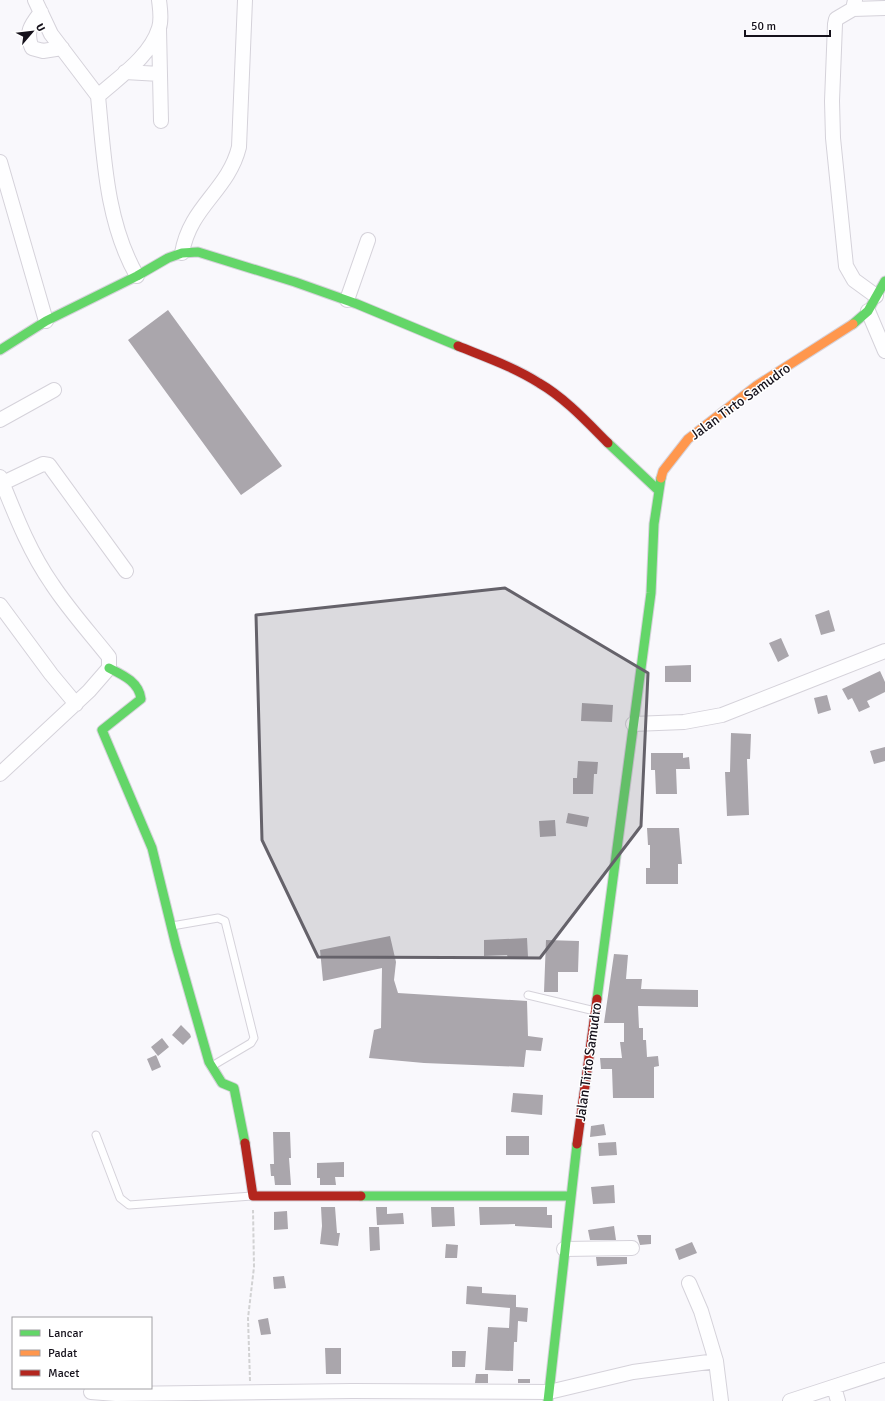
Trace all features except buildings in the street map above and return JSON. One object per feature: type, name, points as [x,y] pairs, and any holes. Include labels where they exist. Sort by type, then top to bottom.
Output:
[{"type":"street","points":[[159,0],[161,121]]},
{"type":"street","points":[[182,253],[188,230],[196,215],[227,177],[237,154],[245,0]]},
{"type":"street","points":[[876,296],[854,280],[846,266],[835,168],[832,101],[836,19],[854,4],[885,8]]},
{"type":"street","points":[[38,6],[51,34],[98,96],[111,207],[128,261],[136,276]]},
{"type":"street","points":[[38,6],[31,24],[28,38],[32,48],[43,52],[62,48]]},
{"type":"street","points":[[98,96],[136,62],[154,39],[160,27]]},
{"type":"street","points":[[125,72],[160,74]]},
{"type":"street","points":[[0,162],[46,320]]},
{"type":"street","points":[[347,300],[368,240]]},
{"type":"street","points":[[0,350],[46,320],[136,276],[168,258],[182,253],[198,252],[347,300],[511,368],[540,383],[566,404],[658,490]]},
{"type":"street","name":"Jalan Tirto Samudro","points":[[548,1397],[570,1196],[651,593],[654,524],[658,490],[663,471],[688,439],[756,386],[850,327],[868,311],[885,281]]},
{"type":"street","points":[[868,311],[885,348]]},
{"type":"street","points":[[0,420],[54,390]]},
{"type":"street","points":[[0,774],[76,704],[109,668],[108,657],[52,584],[30,546],[4,500],[1,480],[42,464],[49,465],[126,571]]},
{"type":"street","points":[[0,605],[51,674],[76,704]]},
{"type":"street","points":[[633,724],[684,722],[722,716],[885,651]]},
{"type":"street","points":[[109,668],[128,678],[140,691],[142,696],[141,699],[130,709],[102,730],[133,800],[152,848],[171,926],[212,1066],[222,1083],[234,1088],[246,1149],[253,1196],[570,1196]]},
{"type":"street","points":[[564,1249],[632,1248]]},
{"type":"street","points":[[689,1283],[701,1311],[716,1361],[720,1401]]},
{"type":"street","points":[[91,1392],[116,1394],[250,1392],[352,1396],[548,1397],[633,1372],[716,1361]]},
{"type":"street","points":[[790,1401],[885,1370]]},
{"type":"street","points":[[834,1387],[838,1401]]},
{"type":"lane","points":[[171,926],[218,918],[225,921],[254,1038],[251,1043],[212,1066]]},
{"type":"lane","points":[[528,995],[595,1011]]},
{"type":"lane","points":[[96,1134],[120,1198],[129,1206],[253,1196]]},
{"type":"path","points":[[250,1392],[248,1318],[254,1267],[253,1196]]},
{"type":"highlighted area","points":[[505,588],[648,673],[641,826],[540,958],[318,957],[262,840],[256,615]]},
{"type":"traffic: fast","points":[[0,350],[46,321],[137,276],[168,258],[182,253],[198,252],[295,282],[357,304],[458,346]]},
{"type":"traffic: fast","points":[[853,324],[868,311],[885,281]]},
{"type":"traffic: fast","points":[[608,443],[658,490]]},
{"type":"traffic: fast","points":[[597,999],[651,593],[654,524],[661,478]]},
{"type":"traffic: fast","points":[[109,668],[130,680],[140,693],[141,699],[102,730],[152,848],[176,946],[209,1062],[222,1083],[234,1088],[245,1143]]},
{"type":"traffic: fast","points":[[548,1401],[577,1144]]},
{"type":"traffic: fast","points":[[361,1196],[570,1196]]},
{"type":"traffic: slow","points":[[661,478],[663,471],[688,439],[756,386],[853,324]]},
{"type":"traffic: jam","points":[[458,346],[510,367],[549,389],[575,411],[608,443]]},
{"type":"traffic: jam","points":[[577,1144],[597,999]]},
{"type":"traffic: jam","points":[[245,1143],[253,1196],[361,1196]]}]
